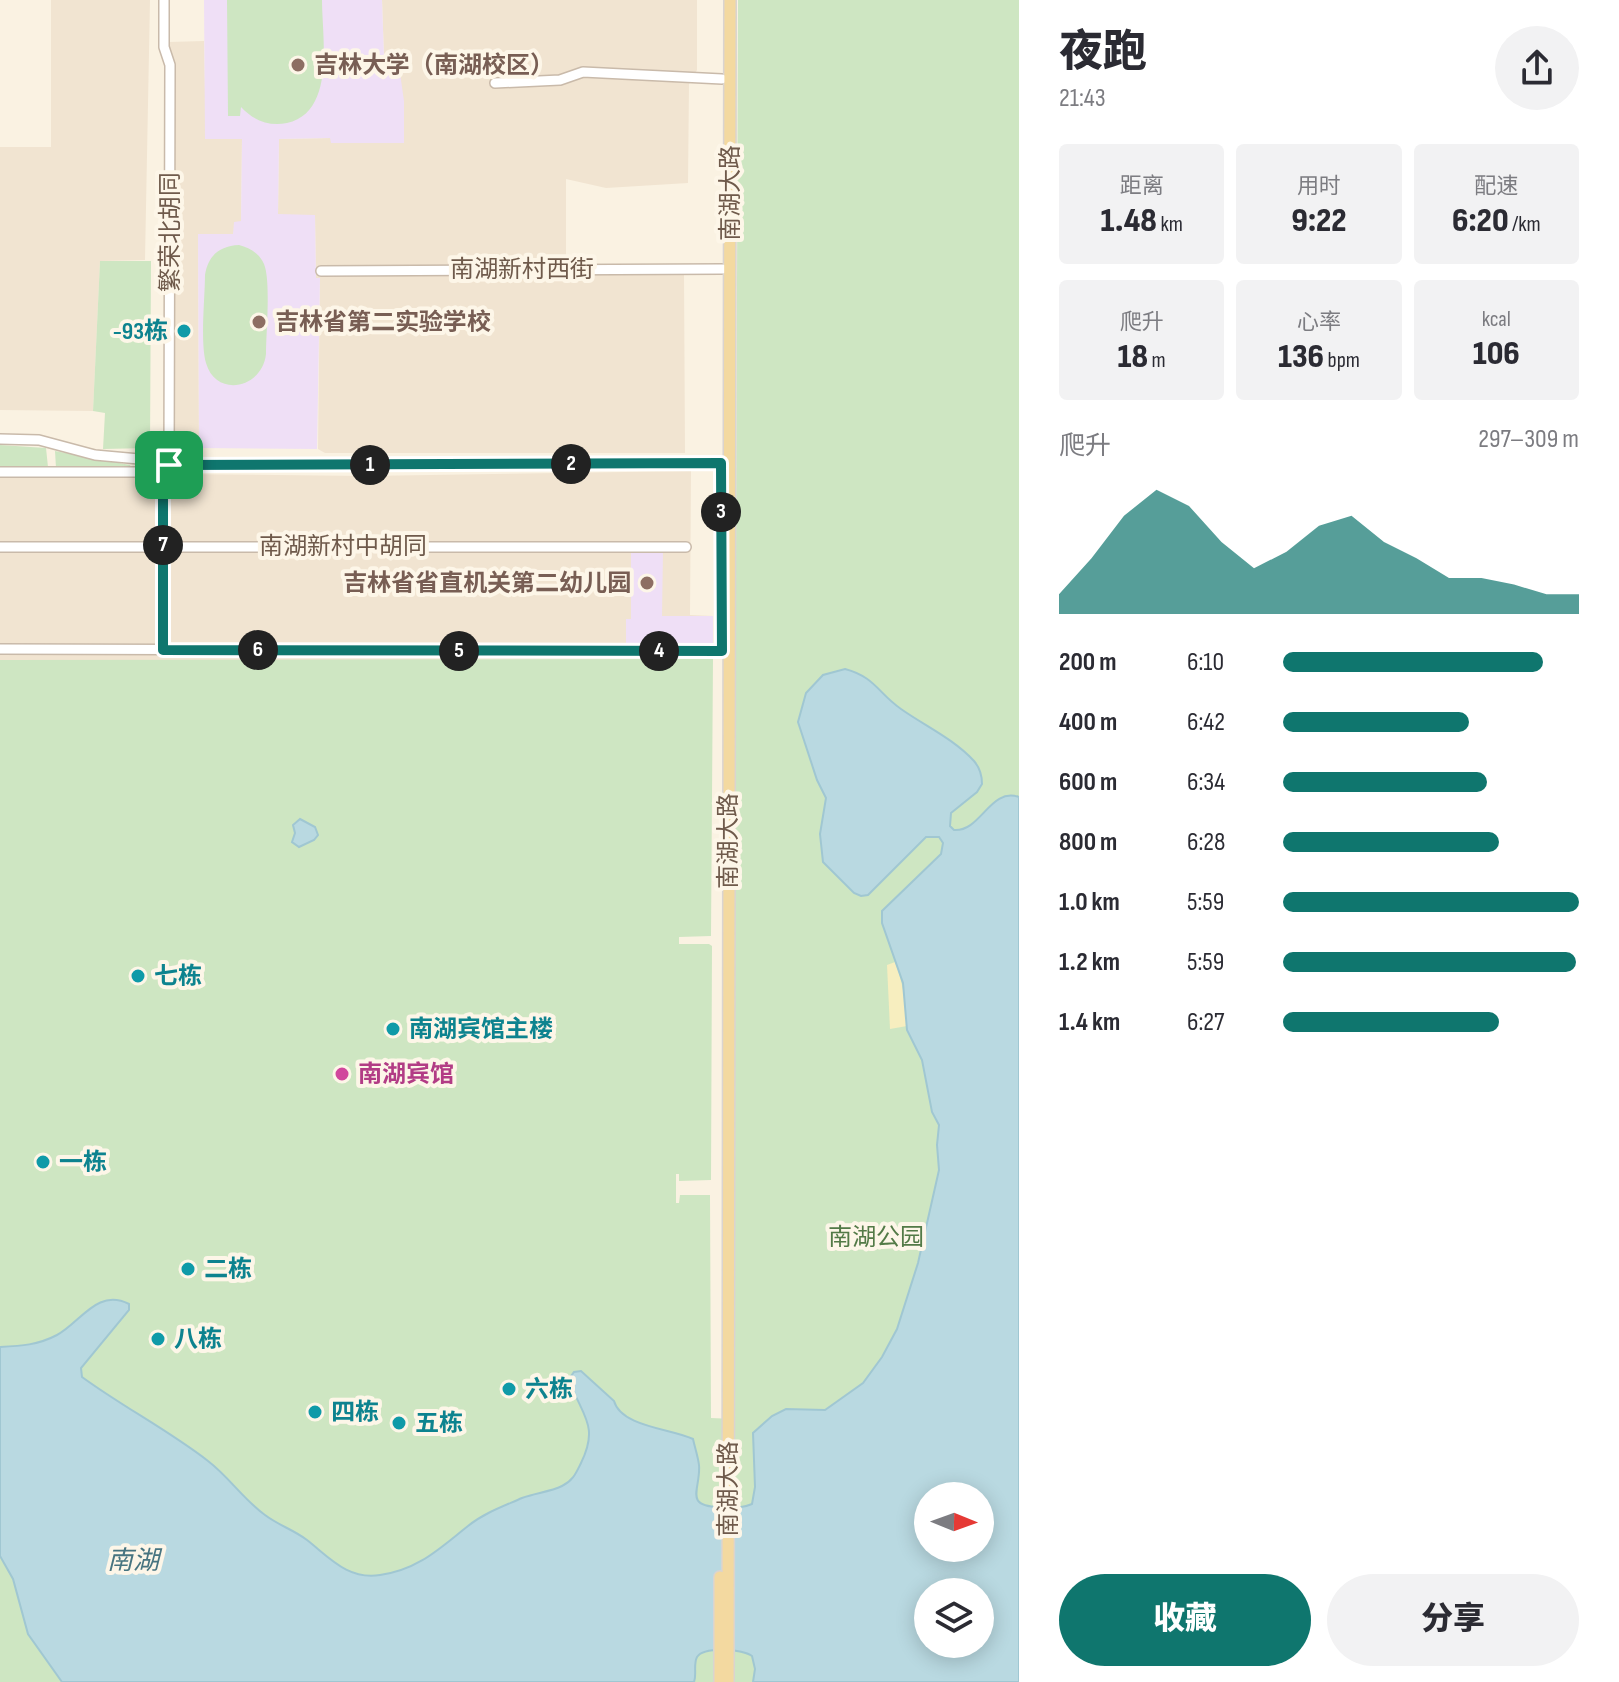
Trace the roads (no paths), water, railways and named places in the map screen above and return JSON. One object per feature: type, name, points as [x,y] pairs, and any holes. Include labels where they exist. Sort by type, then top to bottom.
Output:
[{"type":"main road","name":"南湖大路","points":[[720,1682],[724,1666],[725,463],[722,0]]},
{"type":"main road","name":"南湖大路","points":[[724,1498],[722,651],[730,0]]},
{"type":"main road","name":"南湖大路","points":[[724,1666],[728,1682]]},
{"type":"street","name":"繁荣北胡同","points":[[163,650],[163,475],[169,465],[170,65],[164,47],[164,0]]},
{"type":"street","points":[[495,83],[560,80],[583,72],[722,79]]},
{"type":"street","name":"南湖新村西街","points":[[321,271],[722,269]]},
{"type":"street","points":[[0,439],[39,440],[95,455],[150,460],[169,465],[725,463]]},
{"type":"street","points":[[0,472],[153,472],[169,465]]},
{"type":"street","name":"南湖新村中胡同","points":[[0,547],[686,547]]},
{"type":"street","points":[[0,649],[722,651]]},
{"type":"water","name":"南湖","points":[[845,669],[855,672],[901,709],[966,753],[978,766],[982,784],[977,792],[951,813],[950,826],[954,830],[971,824],[1000,798],[1019,797],[1019,1682],[753,1682],[755,1669],[752,1656],[724,1650],[707,1651],[697,1657],[694,1682],[62,1682],[28,1634],[13,1579],[0,1556],[0,1347],[29,1344],[57,1335],[98,1303],[118,1300],[129,1304],[129,1310],[81,1368],[82,1377],[208,1461],[270,1519],[302,1536],[340,1566],[369,1576],[394,1572],[417,1563],[474,1521],[572,1479],[589,1439],[587,1420],[569,1379],[574,1372],[581,1371],[626,1416],[693,1439],[699,1465],[697,1500],[719,1507],[752,1504],[755,1487],[753,1433],[772,1416],[786,1409],[825,1410],[863,1383],[897,1329],[918,1263],[939,1170],[939,1125],[932,1112],[922,1060],[907,1030],[903,983],[882,923],[882,911],[941,854],[943,843],[939,837],[926,837],[868,895],[854,893],[823,862],[820,834],[826,798],[798,722],[806,693],[823,675]]},
{"type":"water","points":[[300,819],[315,827],[318,835],[299,847],[292,842],[295,833],[293,825]]},
{"type":"place","name":"吉林大学（南湖校区）","points":[[298,65]]},
{"type":"place","name":"吉林省第二实验学校","points":[[259,322]]},
{"type":"place","name":"-93栋","points":[[184,331]]},
{"type":"place","name":"吉林省省直机关第二幼儿园","points":[[647,583]]},
{"type":"place","name":"七栋","points":[[138,976]]},
{"type":"place","name":"南湖宾馆主楼","points":[[393,1029]]},
{"type":"place","name":"南湖宾馆","points":[[342,1074]]},
{"type":"place","name":"一栋","points":[[43,1162]]},
{"type":"place","name":"二栋","points":[[188,1269]]},
{"type":"place","name":"八栋","points":[[158,1339]]},
{"type":"place","name":"六栋","points":[[509,1389]]},
{"type":"place","name":"四栋","points":[[315,1412]]},
{"type":"place","name":"五栋","points":[[399,1423]]},
{"type":"park label","name":"南湖公园","points":[[876,1237]]}]
